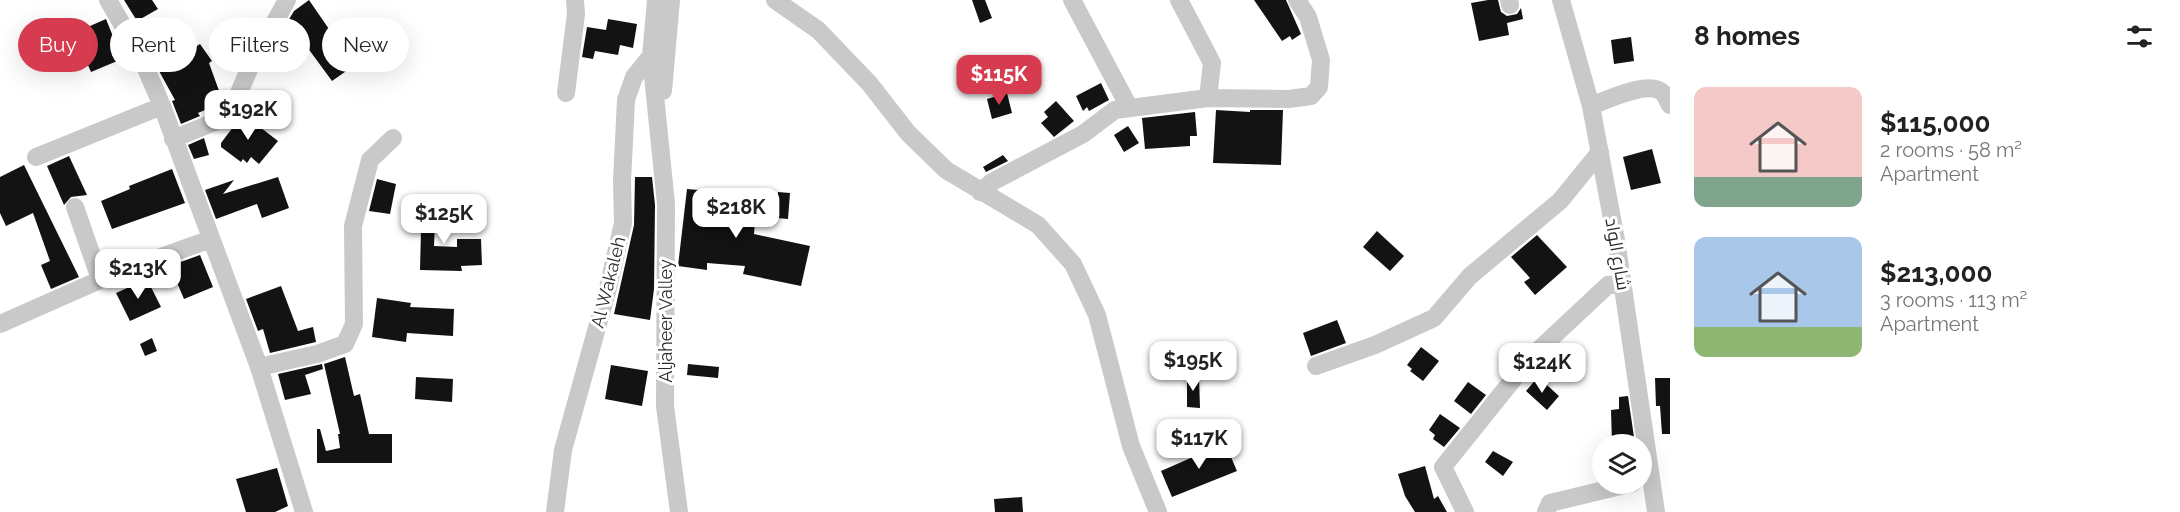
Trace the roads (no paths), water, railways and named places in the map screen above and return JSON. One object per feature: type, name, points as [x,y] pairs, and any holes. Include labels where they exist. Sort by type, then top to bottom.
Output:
[{"type":"street","points":[[108,0],[141,57],[162,106],[259,367],[304,512]]},
{"type":"street","points":[[173,139],[212,123],[235,102],[250,67],[287,0]]},
{"type":"street","points":[[566,93],[576,14],[575,0]]},
{"type":"street","name":"Aljaheer Valley","points":[[656,0],[651,56],[666,204],[665,406],[679,512]]},
{"type":"street","name":"Aljaheer Valley","points":[[660,129],[671,0]]},
{"type":"street","points":[[775,0],[818,30],[869,83],[908,133],[946,170],[1038,225],[1073,264],[1096,315],[1131,446],[1158,512]]},
{"type":"street","points":[[1072,0],[1129,106]]},
{"type":"street","points":[[1179,0],[1212,63],[1208,98]]},
{"type":"street","points":[[980,192],[992,182],[1083,134],[1115,110],[1129,106],[1208,98],[1289,99],[1311,96],[1319,87],[1321,60],[1308,17],[1297,0]]},
{"type":"street","name":"شارع الواد","points":[[1561,0],[1592,106],[1623,283],[1637,434]]},
{"type":"street","name":"Al Wakaleh","points":[[555,512],[563,450],[608,288],[623,223],[622,181],[626,100],[634,77],[651,56]]},
{"type":"street","points":[[1592,106],[1624,93],[1650,87],[1663,92],[1670,105]]},
{"type":"street","points":[[36,156],[162,106]]},
{"type":"street","points":[[259,367],[317,354],[345,344],[354,324],[353,226],[370,160],[393,138]]},
{"type":"street","points":[[1316,366],[1375,345],[1434,318],[1470,276],[1560,201],[1600,152]]},
{"type":"street","points":[[75,207],[100,279]]},
{"type":"street","points":[[0,324],[100,279],[211,239]]},
{"type":"street","points":[[1465,512],[1443,467],[1531,357],[1608,285],[1623,283]]},
{"type":"street","points":[[1546,512],[1550,503],[1592,493]]},
{"type":"street","name":"شارع الواد","points":[[1648,494],[1656,512]]}]
